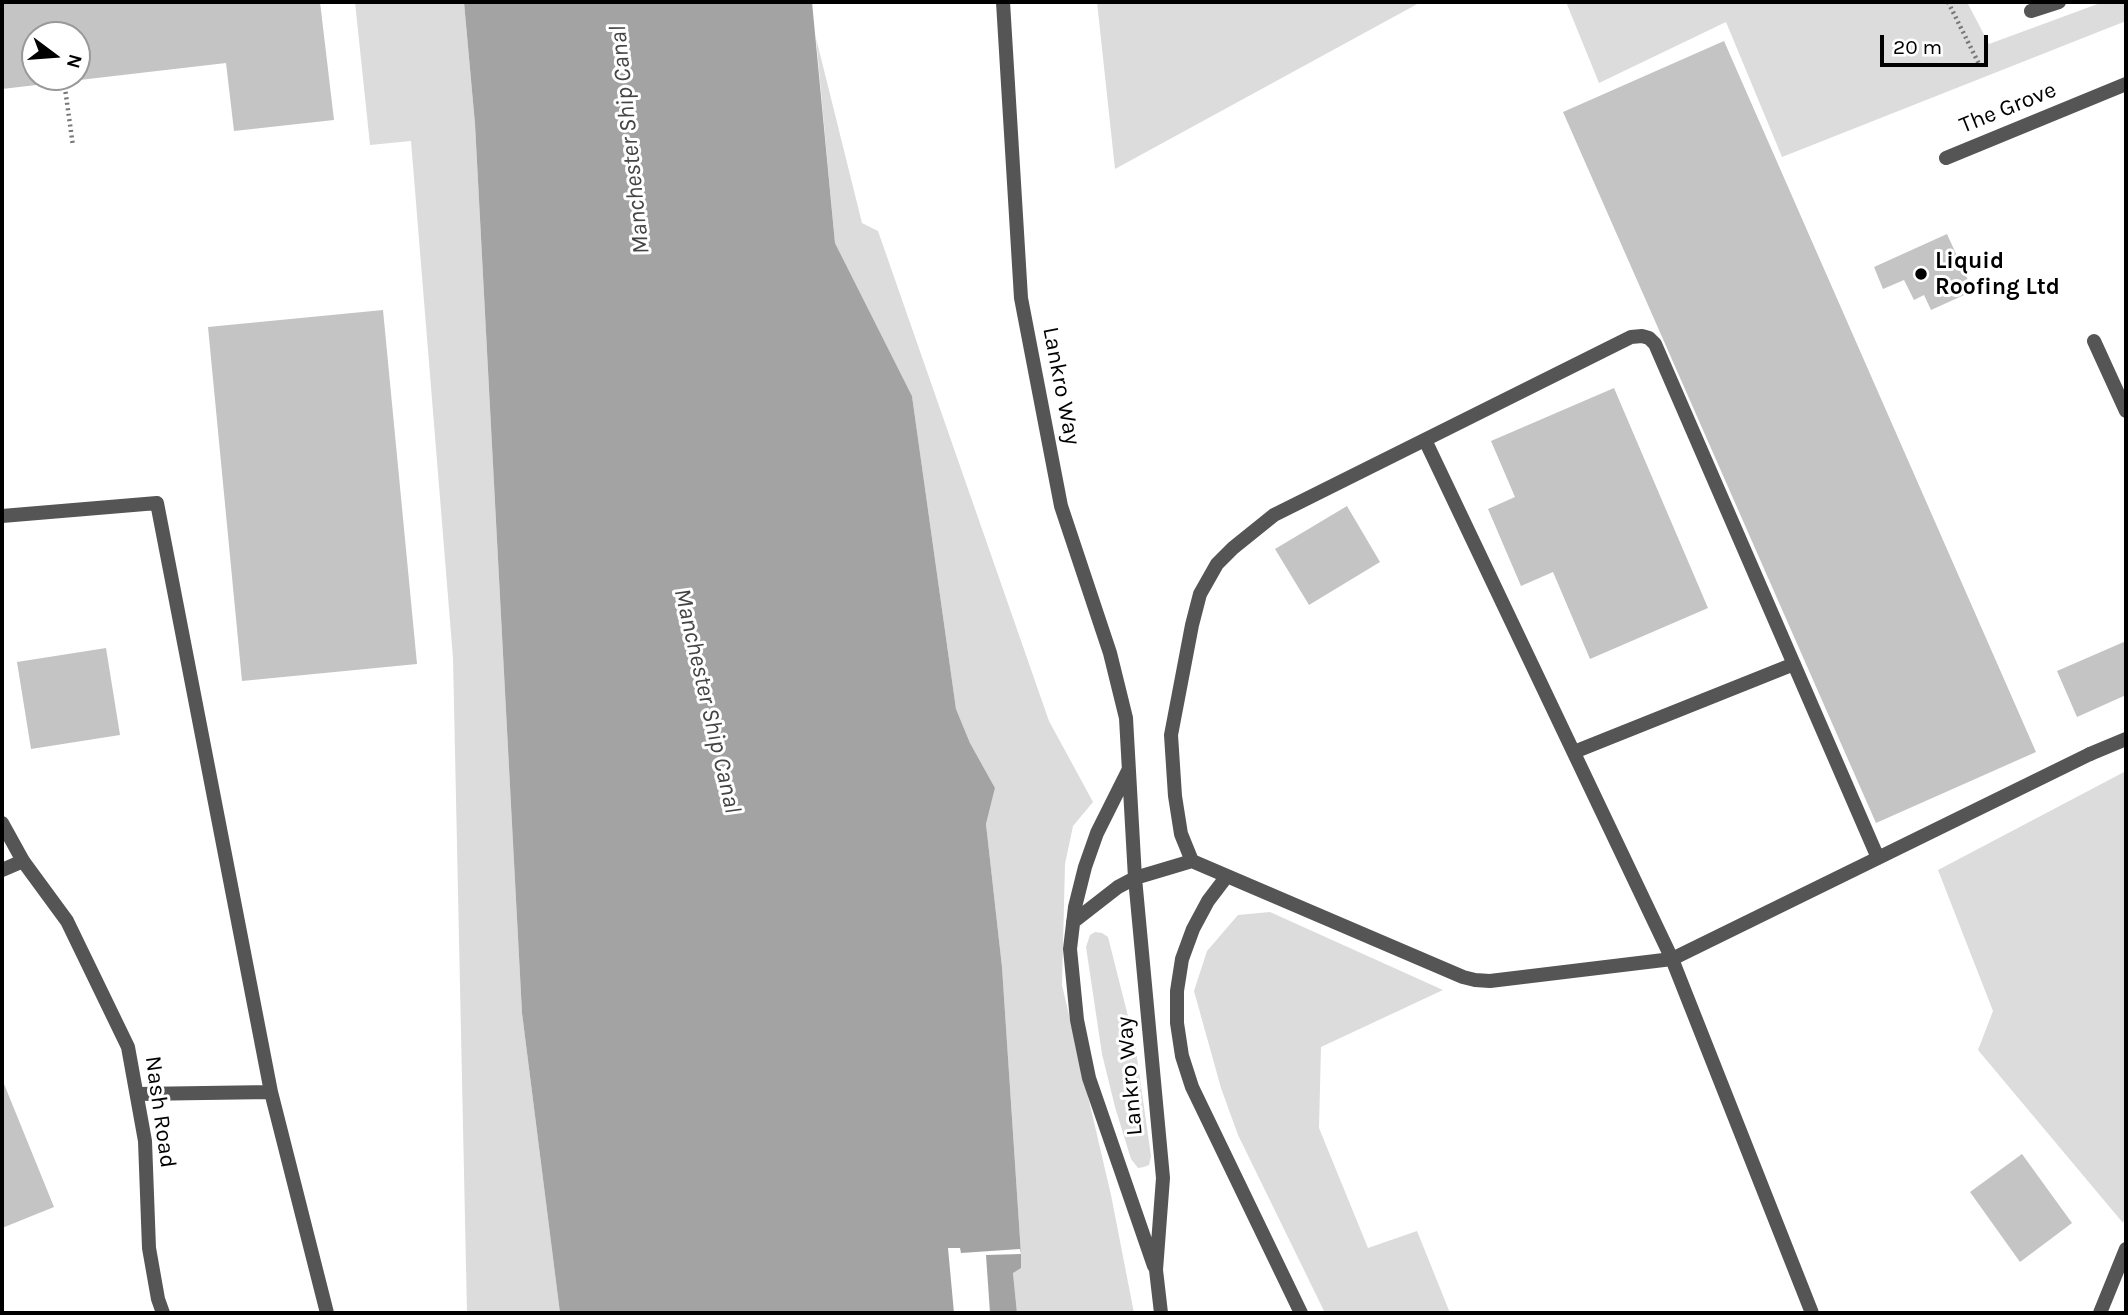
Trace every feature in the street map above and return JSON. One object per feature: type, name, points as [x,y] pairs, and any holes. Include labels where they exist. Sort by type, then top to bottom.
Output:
[{"type":"street","name":"Lankro Way","points":[[1003,2],[1021,298],[1061,506],[1110,653],[1126,718],[1135,878],[1163,1178],[1156,1270],[1161,1313]]},
{"type":"street","points":[[2031,11],[2059,2]]},
{"type":"street","name":"The Grove","points":[[1946,158],[2126,84]]},
{"type":"street","points":[[1192,861],[1181,834],[1175,796],[1171,735],[1200,594],[1217,564],[1274,515],[1631,337],[1642,335],[1655,344],[1878,858]]},
{"type":"street","points":[[2094,341],[2126,411]]},
{"type":"street","points":[[1425,440],[1672,959],[1812,1313]]},
{"type":"street","points":[[2,516],[157,503],[271,1092],[327,1313]]},
{"type":"street","points":[[1574,752],[1794,664]]},
{"type":"street","points":[[1073,922],[1118,887],[1135,878],[1192,861],[1475,980],[1490,981],[1672,959],[2090,754],[2126,739]]},
{"type":"street","name":"Lankro Way","points":[[1130,768],[1097,832],[1085,867],[1070,949],[1077,1020],[1089,1078],[1156,1270]]},
{"type":"street","name":"Nash Road","points":[[2,823],[23,861],[67,921],[128,1047],[145,1141],[149,1248],[163,1313]]},
{"type":"street","points":[[2,870],[23,861]]},
{"type":"street","points":[[1227,876],[1193,929],[1182,959],[1177,990],[1177,1023],[1182,1056],[1192,1087],[1301,1313]]},
{"type":"street","points":[[138,1094],[271,1092]]},
{"type":"street","points":[[2100,1313],[2126,1249]]},
{"type":"path","points":[[1948,2],[1980,66]]},
{"type":"path","points":[[65,91],[73,146]]},
{"type":"shaded area","points":[[355,2],[464,2],[475,124],[522,1013],[560,1313],[467,1313],[453,658],[411,141],[370,145]]},
{"type":"shaded area","points":[[1097,2],[1421,2],[1115,169]]},
{"type":"shaded area","points":[[1566,2],[1967,2],[1989,44],[2103,2],[2126,2],[2126,21],[1782,157],[1726,22],[1599,83]]},
{"type":"shaded area","points":[[816,38],[862,223],[878,231],[1049,721],[1093,802],[1073,826],[1065,864],[1062,985],[1111,1195],[1134,1313],[1017,1313],[1013,1273],[1021,1254],[1002,967],[986,824],[995,788],[970,743],[956,709],[912,396],[835,243]]},
{"type":"shaded area","points":[[2126,771],[2126,1214],[2123,1223],[1978,1050],[1993,1011],[1938,870]]},
{"type":"shaded area","points":[[1270,912],[1443,990],[1321,1047],[1319,1128],[1368,1248],[1417,1231],[1450,1313],[1325,1313],[1238,1135],[1221,1088],[1194,991],[1207,951],[1238,915]]},
{"type":"shaded area","points":[[1095,932],[1108,937],[1135,1044],[1151,1156],[1149,1165],[1144,1167],[1138,1168],[1131,1159],[1102,1054],[1086,947],[1090,935]]},
{"type":"water","name":"Manchester Ship Canal","points":[[464,2],[812,2],[835,243],[912,396],[956,709],[970,743],[995,788],[986,824],[1002,967],[1021,1254],[1021,1268],[1013,1273],[1017,1313],[560,1313],[522,1013],[475,124]]},
{"type":"pier","points":[[948,1248],[960,1248],[961,1253],[1020,1249],[1021,1254],[986,1255],[990,1313],[954,1313]]},
{"type":"building","points":[[2,2],[320,2],[334,120],[234,131],[226,63],[91,79],[91,21],[21,21],[21,87],[2,89]]},
{"type":"building","points":[[1724,41],[2036,752],[1876,823],[1563,112]]},
{"type":"building","name":"Liquid Roofing Ltd","points":[[1947,234],[1973,291],[1931,310],[1924,295],[1914,300],[1904,280],[1883,289],[1874,267]]},
{"type":"building","points":[[383,310],[417,664],[242,681],[208,327]]},
{"type":"building","points":[[1614,388],[1708,608],[1590,659],[1553,572],[1521,586],[1488,509],[1515,497],[1491,441]]},
{"type":"building","points":[[1347,506],[1380,562],[1309,605],[1275,549]]},
{"type":"building","points":[[2126,641],[2126,695],[2077,717],[2057,671]]},
{"type":"building","points":[[106,648],[120,735],[31,749],[17,662]]},
{"type":"building","points":[[2,1079],[54,1207],[2,1228]]},
{"type":"building","points":[[2022,1154],[2072,1223],[2020,1262],[1970,1192]]},
{"type":"place","name":"Liquid Roofing Ltd","points":[[1921,274]]}]
